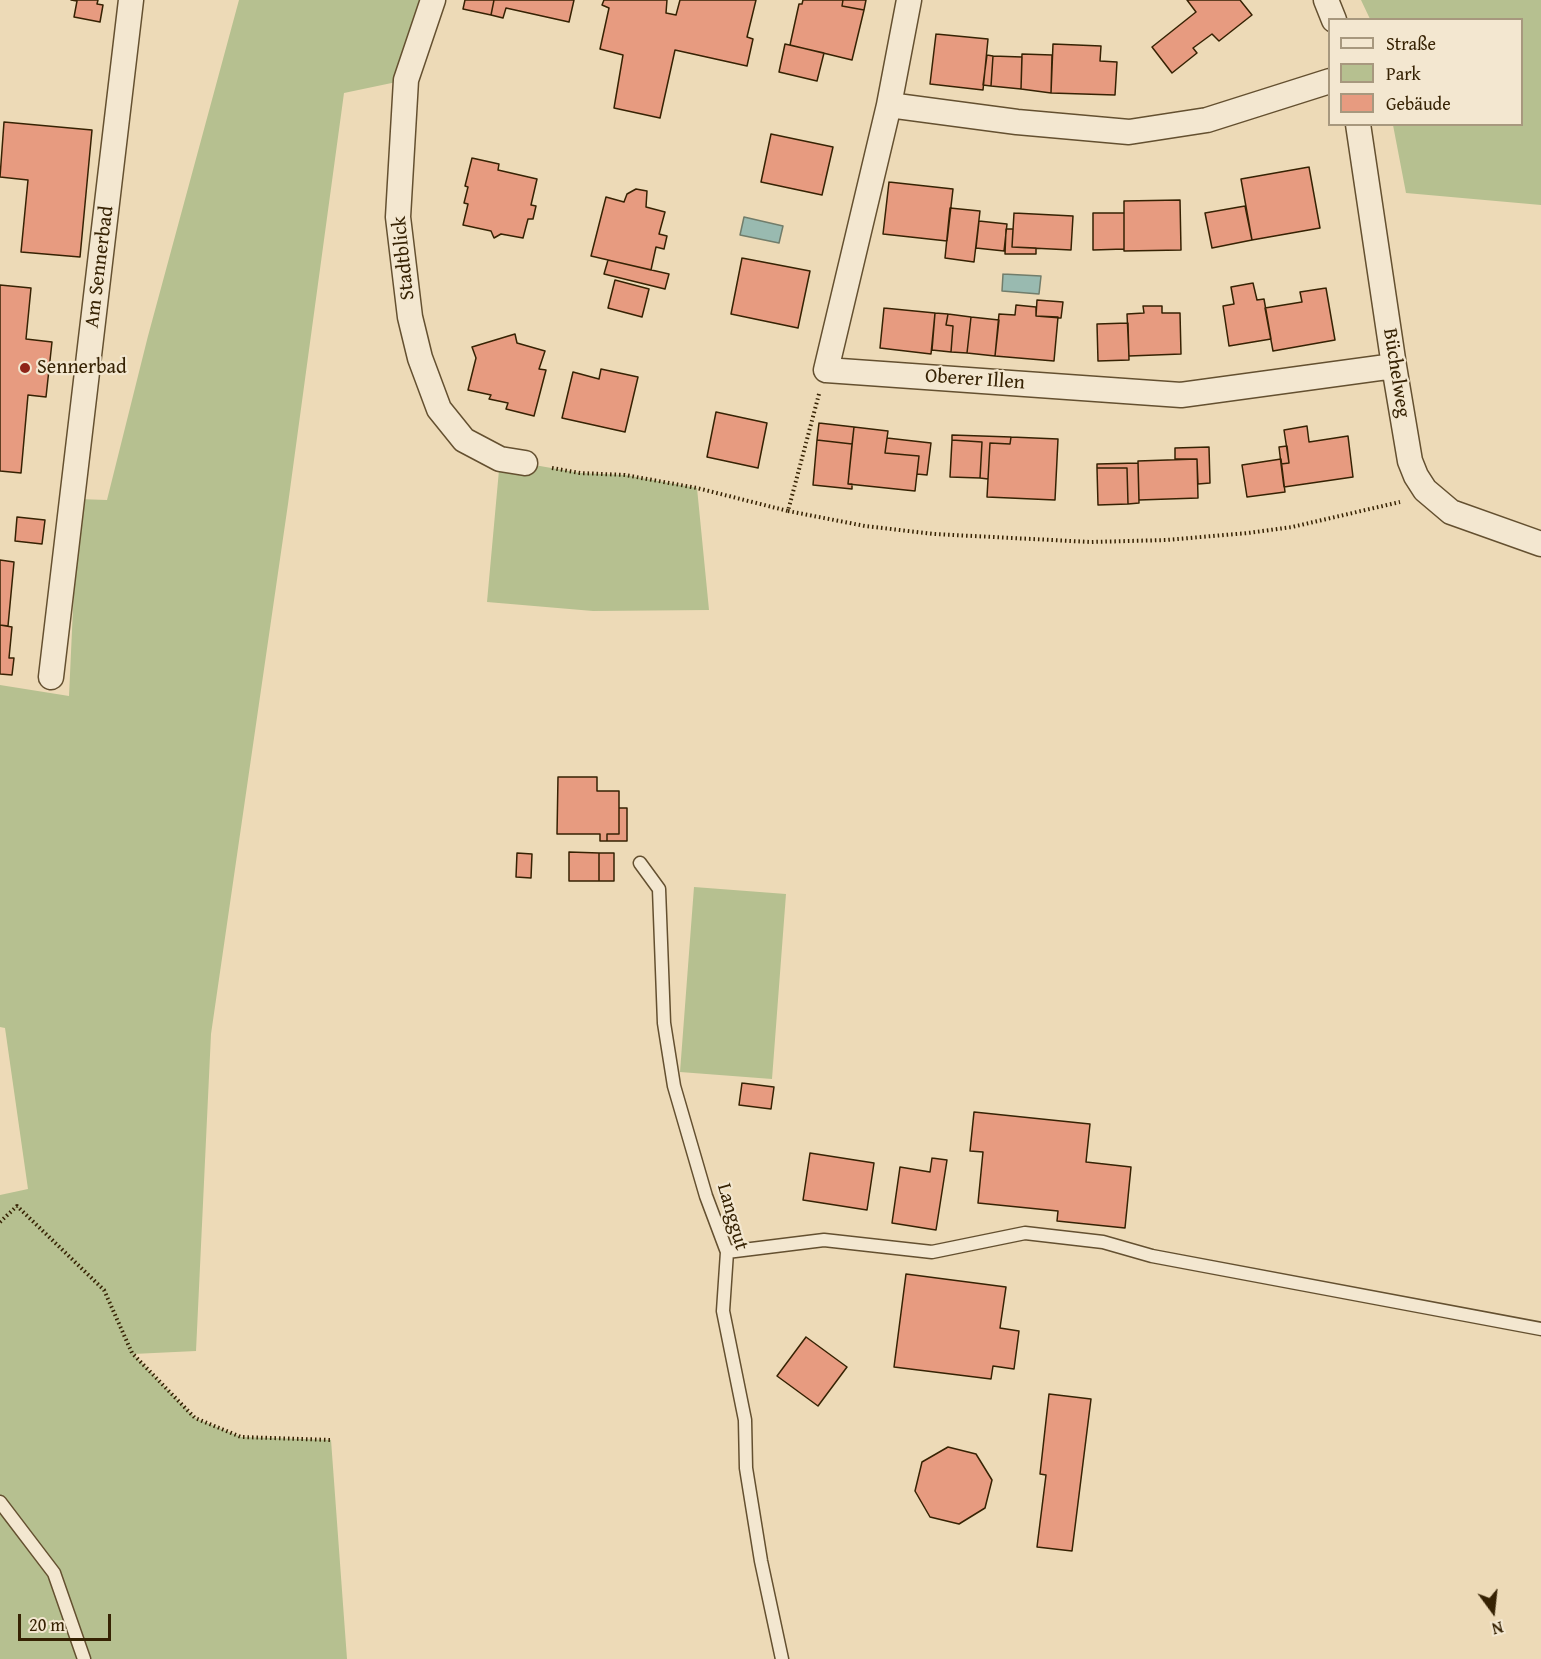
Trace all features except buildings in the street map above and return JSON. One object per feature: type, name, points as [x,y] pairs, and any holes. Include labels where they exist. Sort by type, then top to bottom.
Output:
[{"type":"street","name":"Am Sennerbad","points":[[51,677],[131,0]]},
{"type":"street","name":"Stadtblick","points":[[433,0],[406,80],[398,217],[410,317],[420,358],[439,409],[464,440],[500,459],[525,464]]},
{"type":"street","points":[[826,370],[889,105],[909,0]]},
{"type":"street","points":[[1326,0],[1333,18]]},
{"type":"street","points":[[889,105],[1017,122],[1129,132],[1207,120],[1328,81]]},
{"type":"street","name":"Büchelweg","points":[[1358,126],[1394,366],[1410,461],[1416,476],[1425,489],[1450,512],[1541,544]]},
{"type":"street","name":"Oberer Illen","points":[[826,370],[1182,394],[1394,366]]},
{"type":"lane","name":"Langgut","points":[[640,863],[659,889],[664,1023],[674,1086],[706,1196],[727,1252],[723,1311],[745,1420],[746,1468],[761,1561],[782,1659]]},
{"type":"lane","points":[[727,1252],[824,1240],[932,1252],[1025,1233],[1103,1242],[1152,1256],[1541,1329]]},
{"type":"lane","points":[[0,1502],[54,1573],[84,1659]]},
{"type":"path","points":[[788,511],[826,370]]},
{"type":"path","points":[[525,464],[580,473],[625,476],[696,488],[788,511],[865,526],[934,534],[1091,542],[1166,540],[1292,527],[1394,505],[1425,489]]},
{"type":"path","points":[[0,1222],[17,1206],[104,1290],[132,1353],[195,1418],[241,1437],[331,1440]]},
{"type":"green space","points":[[239,0],[433,0],[406,80],[344,93],[288,504],[211,1034],[196,1351],[133,1354],[195,1418],[241,1437],[331,1440],[347,1659],[0,1659],[0,1195],[28,1189],[5,1028],[0,1027],[0,685],[69,696],[78,499],[107,500],[148,336]]},
{"type":"green space","points":[[1361,0],[1541,0],[1541,205],[1406,193],[1393,126],[1523,126],[1523,18],[1370,18]]},
{"type":"green space","points":[[500,459],[580,473],[625,475],[697,488],[709,610],[593,611],[487,602]]},
{"type":"green space","points":[[694,887],[786,894],[772,1079],[680,1072]]},
{"type":"water","points":[[744,217],[783,226],[779,243],[740,235]]},
{"type":"water","points":[[1003,274],[1041,276],[1039,294],[1002,291]]},
{"type":"place","name":"Sennerbad","points":[[25,368]]}]
